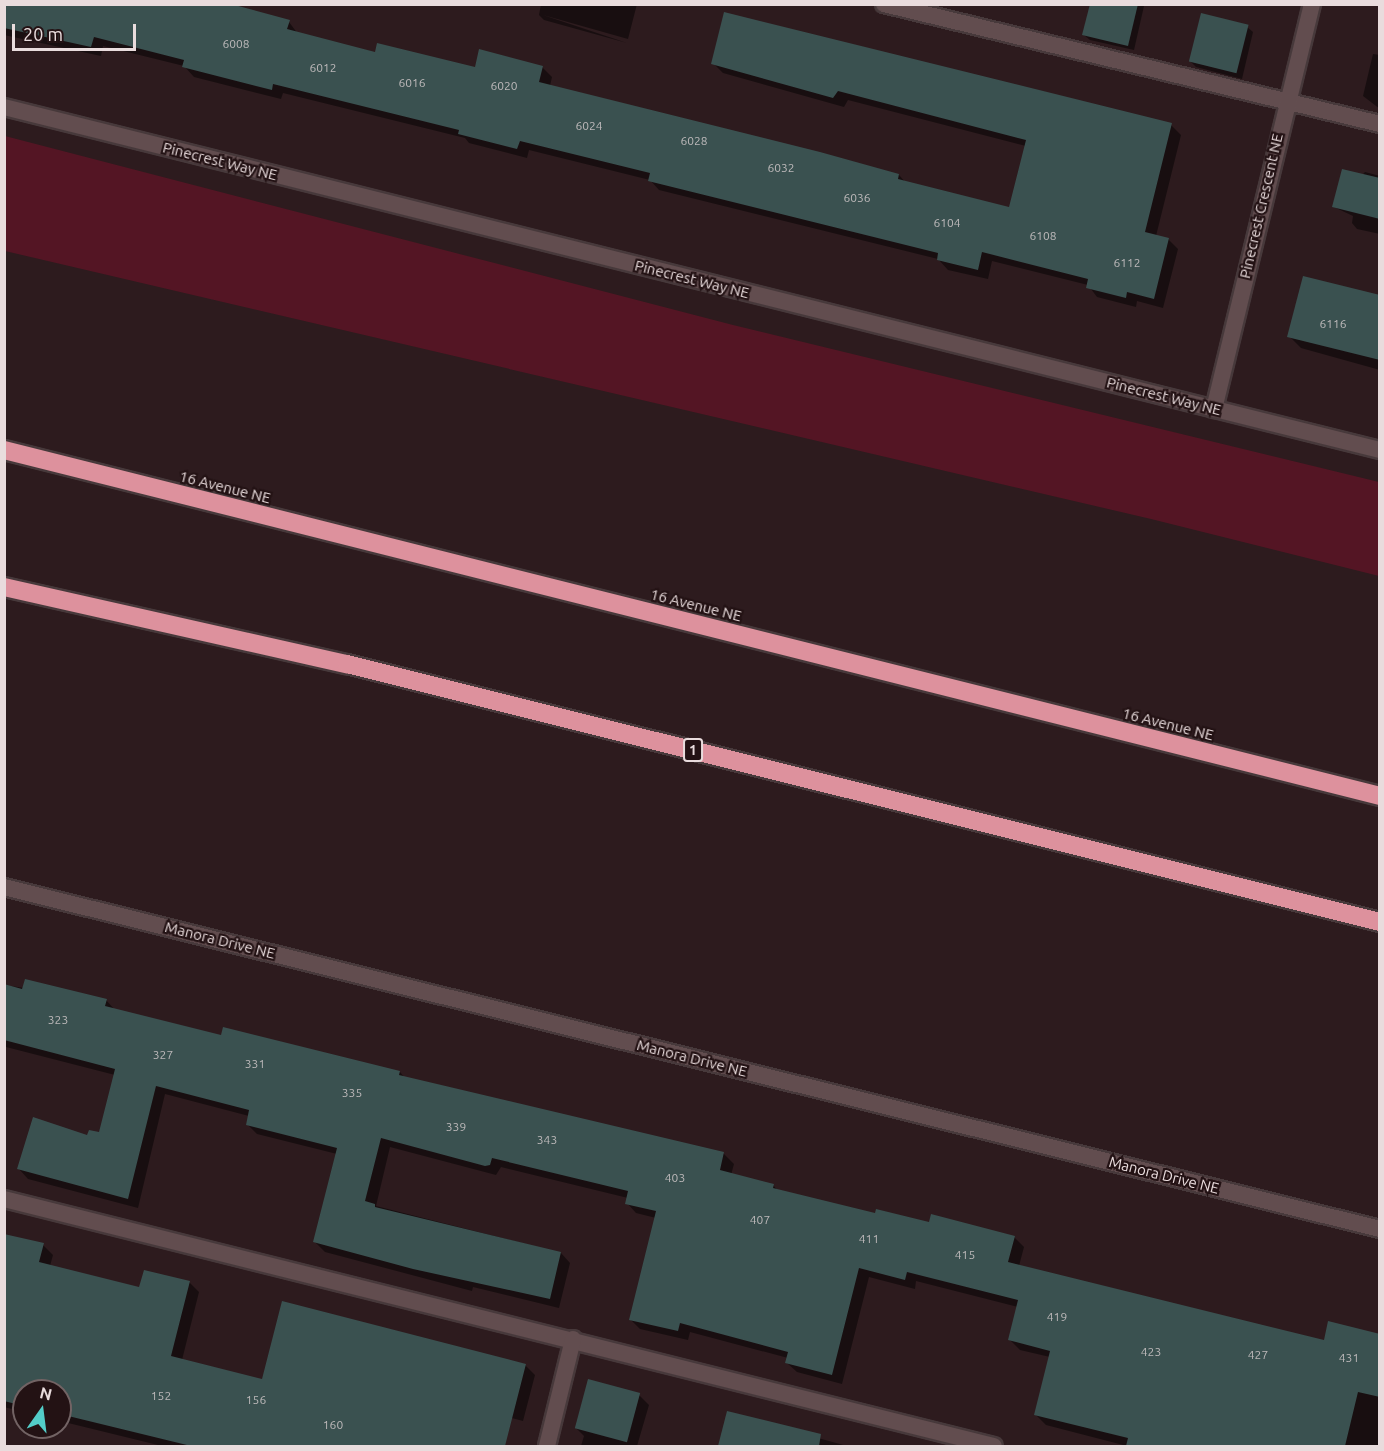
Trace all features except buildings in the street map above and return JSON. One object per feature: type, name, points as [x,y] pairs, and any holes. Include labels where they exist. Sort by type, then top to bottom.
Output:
[{"type":"highway","name":"16 Avenue NE","points":[[4,450],[1380,796]]},
{"type":"highway","name":"1","points":[[4,587],[347,664],[1380,922]]},
{"type":"street","points":[[884,4],[1380,124]]},
{"type":"street","name":"Pinecrest Crescent NE","points":[[1214,409],[1286,102],[1312,4]]},
{"type":"street","name":"Pinecrest Way NE","points":[[4,107],[1380,450]]},
{"type":"street","name":"Manora Drive NE","points":[[4,886],[1380,1228]]},
{"type":"street","points":[[4,1199],[573,1339],[994,1446]]},
{"type":"street","points":[[547,1446],[573,1339]]},
{"type":"shaded area","points":[[5,136],[733,325],[1379,482],[1379,576],[1151,519],[5,251]]}]
